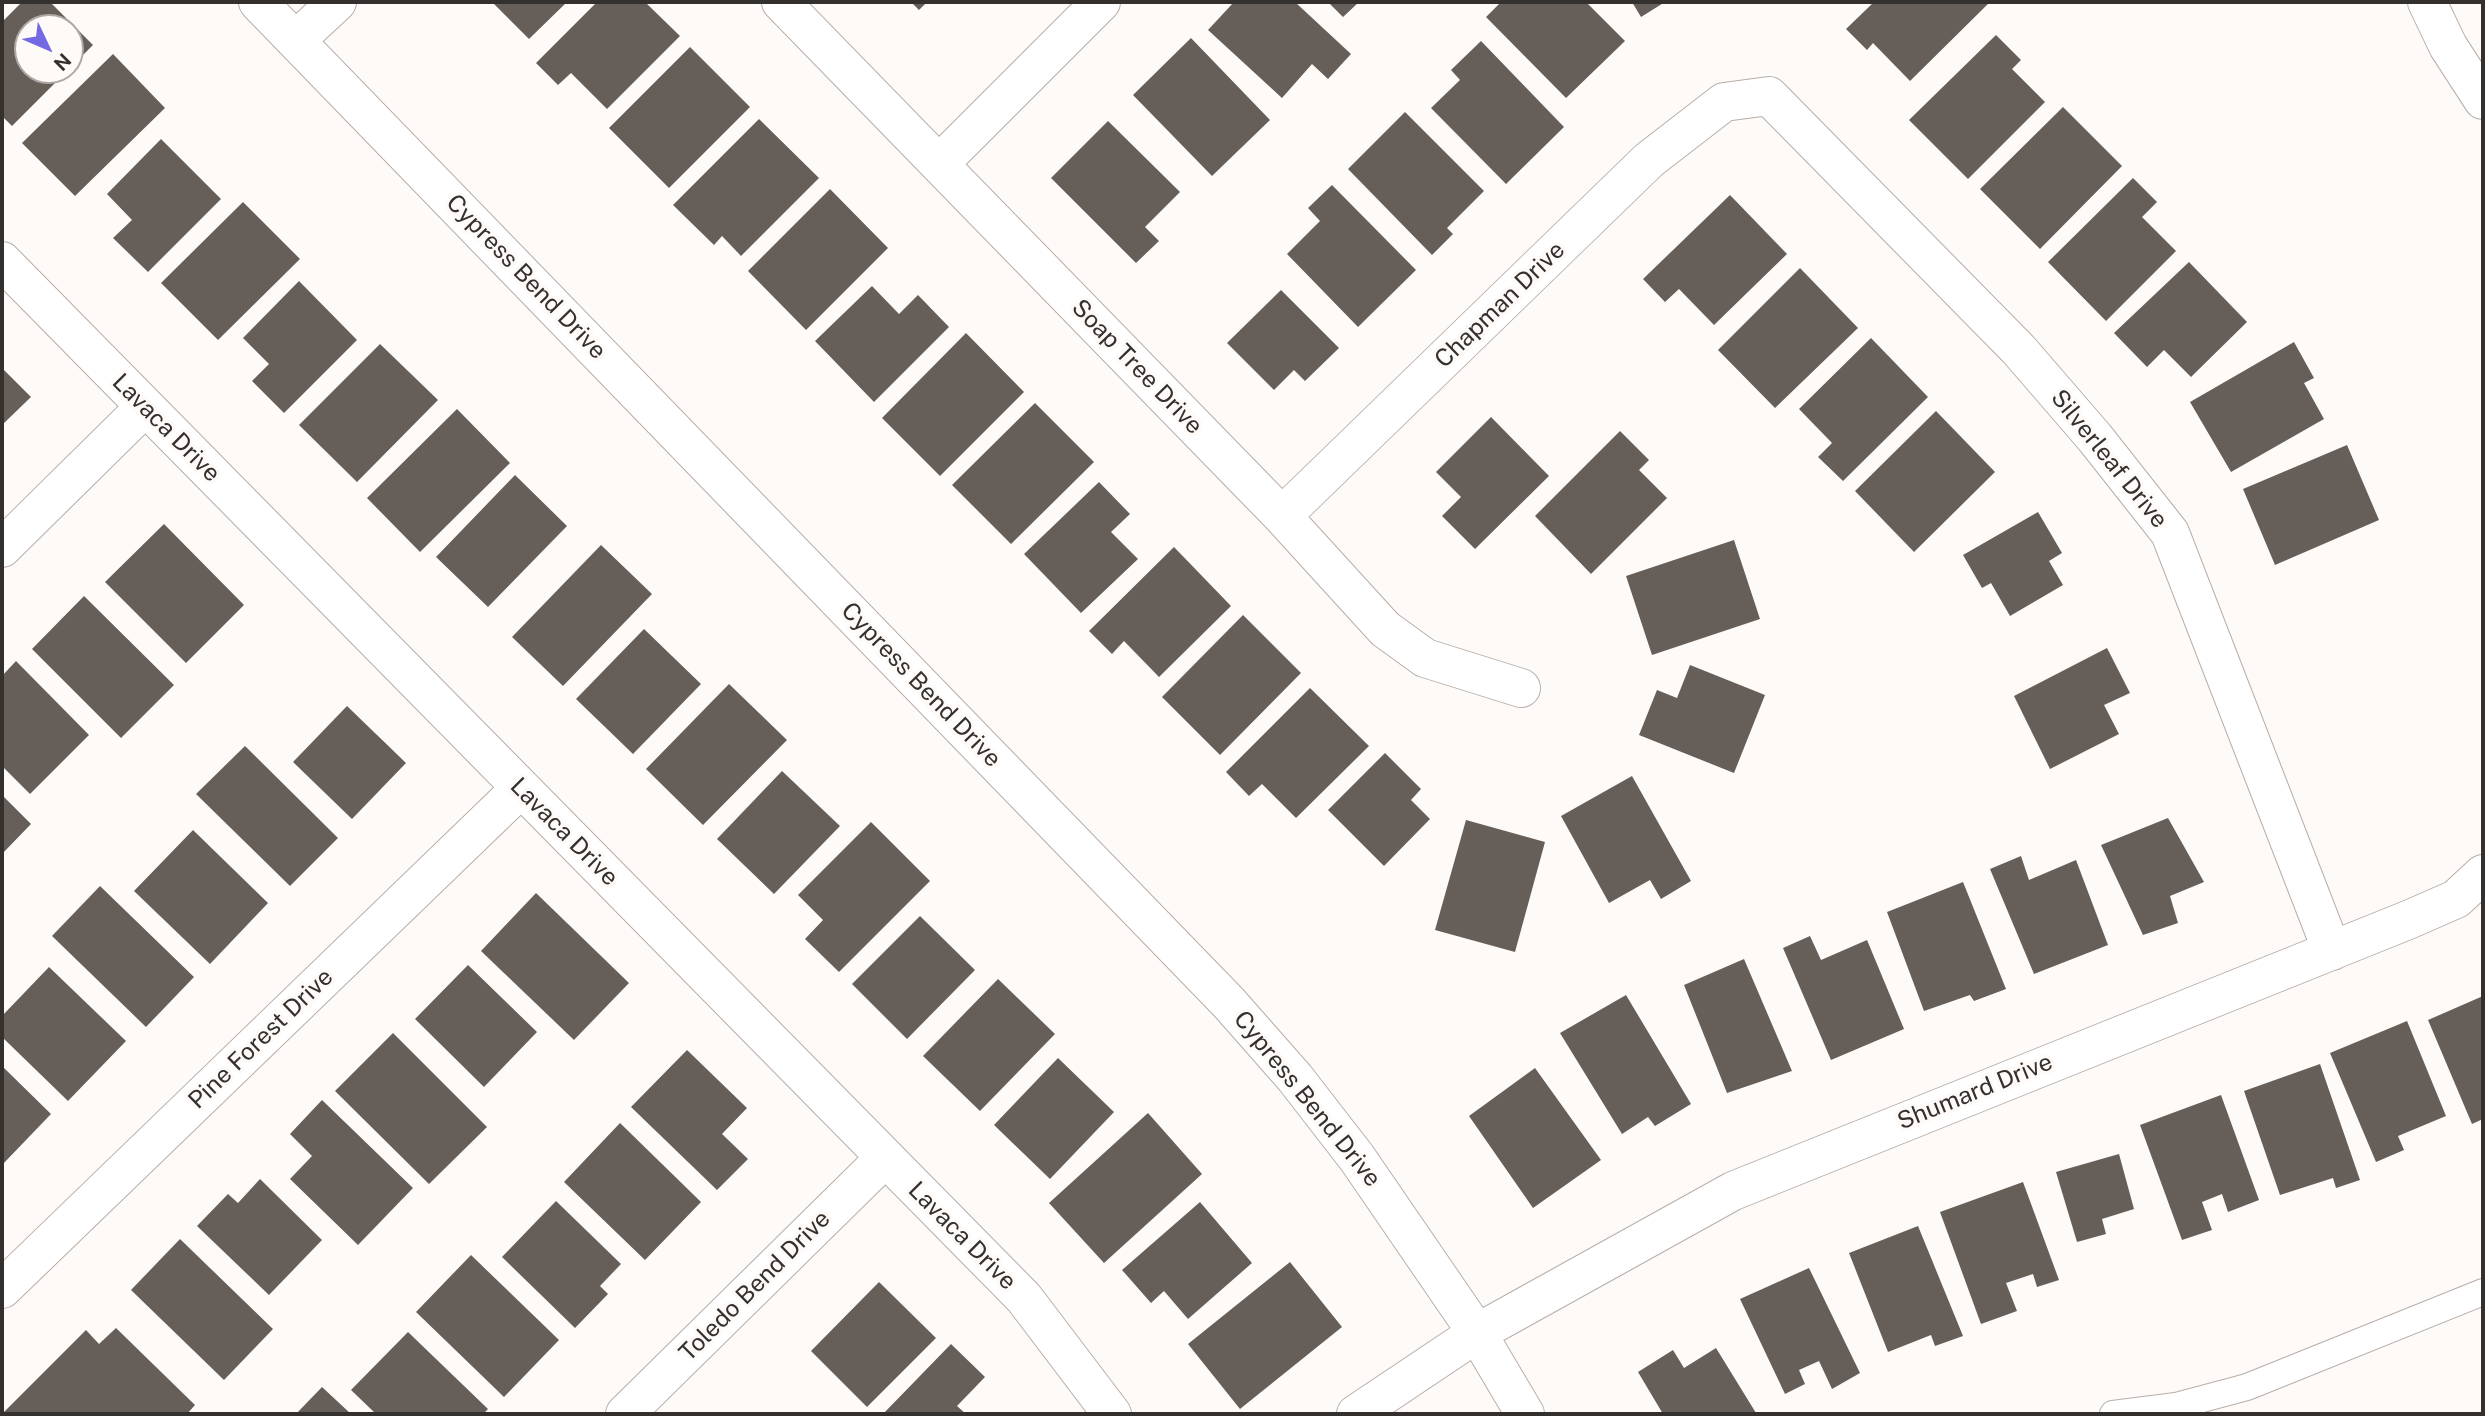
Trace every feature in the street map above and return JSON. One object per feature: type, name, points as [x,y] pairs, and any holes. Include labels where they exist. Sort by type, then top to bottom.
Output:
[{"type":"street","name":"Cypress Bend Drive","points":[[258,2],[1229,1003],[1295,1078],[1357,1158],[1477,1333],[1525,1414]]},
{"type":"street","points":[[296,40],[337,2]]},
{"type":"street","name":"Soap Tree Drive","points":[[781,2],[1282,516],[1385,629],[1425,658],[1521,688]]},
{"type":"street","points":[[939,164],[1101,2]]},
{"type":"street","points":[[2427,2],[2448,46],[2483,100]]},
{"type":"street","name":"Silverleaf Drive","points":[[1724,102],[1769,96],[2019,350],[2095,438],[2171,533],[2332,951]]},
{"type":"street","name":"Chapman Drive","points":[[1282,516],[1649,160],[1724,102]]},
{"type":"street","name":"Lavaca Drive","points":[[2,261],[1024,1298],[1112,1414]]},
{"type":"street","points":[[2,548],[145,407]]},
{"type":"street","name":"Pine Forest Drive","points":[[2,1290],[521,788]]},
{"type":"street","name":"Shumard Drive","points":[[1356,1414],[1477,1333],[1733,1191],[2456,899],[2483,874]]},
{"type":"street","name":"Toledo Bend Drive","points":[[625,1414],[885,1158]]},
{"type":"lane","points":[[2129,1413],[2176,1406],[2247,1387],[2483,1292]]},
{"type":"building","points":[[22,2],[50,2],[62,14],[14,14],[14,84],[54,84],[12,126],[2,116],[2,22]]},
{"type":"building","points":[[492,2],[567,2],[529,39]]},
{"type":"building","points":[[597,2],[645,2],[680,36],[607,109],[571,73],[558,85],[536,63]]},
{"type":"building","points":[[911,2],[927,2],[919,10]]},
{"type":"building","points":[[1234,2],[1295,2],[1351,54],[1328,79],[1312,64],[1282,98],[1208,30]]},
{"type":"building","points":[[1328,2],[1359,2],[1343,17]]},
{"type":"building","points":[[1501,2],[1586,2],[1625,41],[1566,98],[1486,17]]},
{"type":"building","points":[[1632,2],[1665,2],[1641,17]]},
{"type":"building","points":[[1874,2],[1990,2],[1910,81],[1873,43],[1867,50],[1846,29]]},
{"type":"building","points":[[1996,35],[2021,60],[2012,69],[2045,102],[1968,179],[1909,120]]},
{"type":"building","points":[[84,36],[93,45],[84,54]]},
{"type":"building","points":[[1191,38],[1270,120],[1212,176],[1133,95]]},
{"type":"building","points":[[1481,41],[1564,127],[1506,184],[1431,108],[1460,80],[1451,70]]},
{"type":"building","points":[[690,47],[750,107],[669,188],[609,128]]},
{"type":"building","points":[[113,54],[165,108],[75,196],[22,143]]},
{"type":"building","points":[[2063,107],[2122,166],[2040,249],[1980,189]]},
{"type":"building","points":[[1405,112],[1484,191],[1447,228],[1453,234],[1432,255],[1348,169]]},
{"type":"building","points":[[759,119],[819,178],[741,256],[722,236],[714,245],[673,205]]},
{"type":"building","points":[[1108,121],[1180,192],[1145,227],[1159,241],[1136,263],[1051,178]]},
{"type":"building","points":[[161,139],[221,199],[148,272],[113,238],[132,220],[107,194]]},
{"type":"building","points":[[2133,178],[2157,202],[2142,217],[2176,251],[2106,321],[2048,262]]},
{"type":"building","points":[[1332,185],[1416,270],[1358,327],[1287,254],[1320,221],[1308,208]]},
{"type":"building","points":[[830,189],[888,248],[806,330],[748,271]]},
{"type":"building","points":[[1730,195],[1787,254],[1714,325],[1679,289],[1665,302],[1643,279]]},
{"type":"building","points":[[243,202],[300,259],[218,340],[161,283]]},
{"type":"building","points":[[2189,262],[2247,322],[2191,377],[2164,350],[2147,367],[2114,333]]},
{"type":"building","points":[[1800,268],[1858,328],[1775,408],[1718,350]]},
{"type":"building","points":[[299,281],[357,340],[284,413],[252,381],[269,364],[243,338]]},
{"type":"building","points":[[872,286],[899,314],[918,295],[949,327],[874,402],[815,341]]},
{"type":"building","points":[[1281,290],[1339,348],[1305,381],[1294,370],[1274,390],[1227,343]]},
{"type":"building","points":[[966,333],[1024,392],[940,476],[882,418]]},
{"type":"building","points":[[1871,338],[1928,397],[1843,481],[1818,457],[1832,443],[1799,409]]},
{"type":"building","points":[[2294,342],[2314,378],[2304,383],[2324,419],[2231,472],[2190,402]]},
{"type":"building","points":[[380,344],[438,400],[357,482],[299,425]]},
{"type":"building","points":[[2,368],[31,397],[2,425]]},
{"type":"building","points":[[1035,403],[1094,462],[1011,544],[952,485]]},
{"type":"building","points":[[457,409],[510,463],[420,552],[367,498]]},
{"type":"building","points":[[1936,411],[1995,472],[1914,552],[1855,491]]},
{"type":"building","points":[[1491,417],[1549,476],[1475,549],[1442,516],[1461,497],[1436,472]]},
{"type":"building","points":[[1620,431],[1649,460],[1639,470],[1667,498],[1591,574],[1535,516]]},
{"type":"building","points":[[2347,445],[2379,520],[2275,565],[2243,489]]},
{"type":"building","points":[[515,475],[567,526],[488,607],[436,557]]},
{"type":"building","points":[[1099,482],[1130,514],[1111,532],[1138,559],[1081,613],[1024,554]]},
{"type":"building","points":[[2038,512],[2062,553],[2049,561],[2063,585],[2010,616],[1991,583],[1982,588],[1963,555]]},
{"type":"building","points":[[164,524],[244,605],[186,663],[105,582]]},
{"type":"building","points":[[1734,540],[1760,619],[1652,655],[1626,576]]},
{"type":"building","points":[[601,545],[652,594],[563,686],[512,637]]},
{"type":"building","points":[[1174,547],[1231,606],[1159,677],[1124,641],[1112,654],[1089,631]]},
{"type":"building","points":[[84,596],[174,685],[121,738],[32,649]]},
{"type":"building","points":[[1243,615],[1301,673],[1220,755],[1162,697]]},
{"type":"building","points":[[644,629],[701,684],[633,754],[576,699]]},
{"type":"building","points":[[2107,648],[2130,693],[2104,705],[2119,734],[2050,769],[2014,696]]},
{"type":"building","points":[[16,661],[89,735],[30,794],[2,766],[2,676]]},
{"type":"building","points":[[1690,665],[1765,695],[1734,773],[1639,735],[1657,690],[1677,698]]},
{"type":"building","points":[[729,684],[787,740],[703,825],[646,769]]},
{"type":"building","points":[[1310,688],[1369,746],[1296,818],[1262,784],[1249,796],[1226,772]]},
{"type":"building","points":[[347,706],[406,763],[352,819],[293,762]]},
{"type":"building","points":[[245,746],[338,838],[290,886],[196,794]]},
{"type":"building","points":[[1385,753],[1421,789],[1411,800],[1430,819],[1384,866],[1328,810]]},
{"type":"building","points":[[782,771],[840,826],[774,894],[717,839]]},
{"type":"building","points":[[1632,776],[1691,881],[1661,899],[1650,880],[1609,903],[1561,816]]},
{"type":"building","points":[[2,795],[31,824],[2,854]]},
{"type":"building","points":[[2168,818],[2204,882],[2170,896],[2178,923],[2143,935],[2101,845]]},
{"type":"building","points":[[1466,820],[1545,842],[1515,952],[1435,930]]},
{"type":"building","points":[[871,822],[930,881],[839,972],[805,939],[823,920],[798,895]]},
{"type":"building","points":[[193,830],[268,903],[210,964],[134,891]]},
{"type":"building","points":[[2021,856],[2029,880],[2076,860],[2108,945],[2034,974],[1990,869]]},
{"type":"building","points":[[1963,882],[2006,989],[1974,1001],[1970,995],[1924,1011],[1887,912]]},
{"type":"building","points":[[100,886],[194,977],[146,1027],[52,936]]},
{"type":"building","points":[[536,893],[629,983],[574,1040],[481,951]]},
{"type":"building","points":[[920,916],[975,970],[907,1039],[852,984]]},
{"type":"building","points":[[1810,936],[1821,960],[1867,940],[1904,1029],[1831,1060],[1783,948]]},
{"type":"building","points":[[1744,959],[1792,1071],[1727,1093],[1684,985]]},
{"type":"building","points":[[468,965],[537,1032],[484,1087],[415,1019]]},
{"type":"building","points":[[49,967],[126,1041],[68,1101],[2,1037],[2,1016]]},
{"type":"building","points":[[998,979],[1055,1034],[980,1111],[923,1056]]},
{"type":"building","points":[[1626,995],[1691,1104],[1655,1126],[1648,1117],[1622,1134],[1560,1033]]},
{"type":"building","points":[[2483,996],[2483,1119],[2472,1124],[2428,1020]]},
{"type":"building","points":[[2407,1021],[2446,1116],[2398,1136],[2404,1150],[2376,1162],[2330,1053]]},
{"type":"building","points":[[393,1033],[487,1127],[429,1184],[335,1091]]},
{"type":"building","points":[[687,1050],[747,1108],[722,1134],[748,1159],[717,1190],[631,1107]]},
{"type":"building","points":[[1058,1058],[1114,1112],[1050,1179],[994,1125]]},
{"type":"building","points":[[2320,1064],[2360,1180],[2336,1188],[2333,1178],[2280,1195],[2244,1091]]},
{"type":"building","points":[[2,1066],[51,1114],[2,1165]]},
{"type":"building","points":[[1535,1068],[1601,1160],[1533,1208],[1469,1116]]},
{"type":"building","points":[[2221,1095],[2259,1200],[2228,1212],[2222,1194],[2202,1202],[2212,1230],[2182,1240],[2140,1125]]},
{"type":"building","points":[[322,1100],[413,1188],[358,1245],[290,1179],[312,1156],[290,1134]]},
{"type":"building","points":[[1148,1113],[1202,1174],[1104,1263],[1049,1203]]},
{"type":"building","points":[[620,1123],[701,1202],[645,1260],[564,1182]]},
{"type":"building","points":[[2119,1154],[2134,1209],[2102,1219],[2106,1234],[2077,1242],[2056,1172]]},
{"type":"building","points":[[260,1179],[322,1240],[269,1295],[197,1226],[228,1194],[238,1203]]},
{"type":"building","points":[[2023,1182],[2059,1280],[2037,1287],[2033,1274],[2006,1283],[2017,1311],[1981,1324],[1940,1212]]},
{"type":"building","points":[[556,1201],[621,1264],[600,1286],[608,1294],[575,1328],[502,1257]]},
{"type":"building","points":[[1200,1202],[1252,1263],[1188,1319],[1164,1291],[1151,1303],[1122,1270]]},
{"type":"building","points":[[1918,1226],[1963,1336],[1935,1346],[1931,1335],[1888,1352],[1849,1253]]},
{"type":"building","points":[[180,1239],[273,1329],[224,1380],[131,1290]]},
{"type":"building","points":[[471,1255],[559,1340],[504,1397],[416,1312]]},
{"type":"building","points":[[1290,1262],[1342,1327],[1240,1409],[1188,1344]]},
{"type":"building","points":[[1809,1268],[1860,1373],[1832,1389],[1819,1361],[1799,1370],[1805,1384],[1785,1394],[1740,1299]]},
{"type":"building","points":[[879,1282],[936,1338],[867,1407],[811,1351]]},
{"type":"building","points":[[116,1328],[195,1405],[187,1414],[2,1414],[86,1330],[99,1344]]},
{"type":"building","points":[[408,1332],[488,1409],[483,1414],[376,1414],[351,1390]]},
{"type":"building","points":[[951,1344],[985,1377],[957,1406],[966,1414],[883,1414]]},
{"type":"building","points":[[1716,1348],[1756,1413],[1663,1414],[1638,1372],[1673,1350],[1684,1368]]},
{"type":"building","points":[[322,1387],[351,1414],[296,1414]]}]
